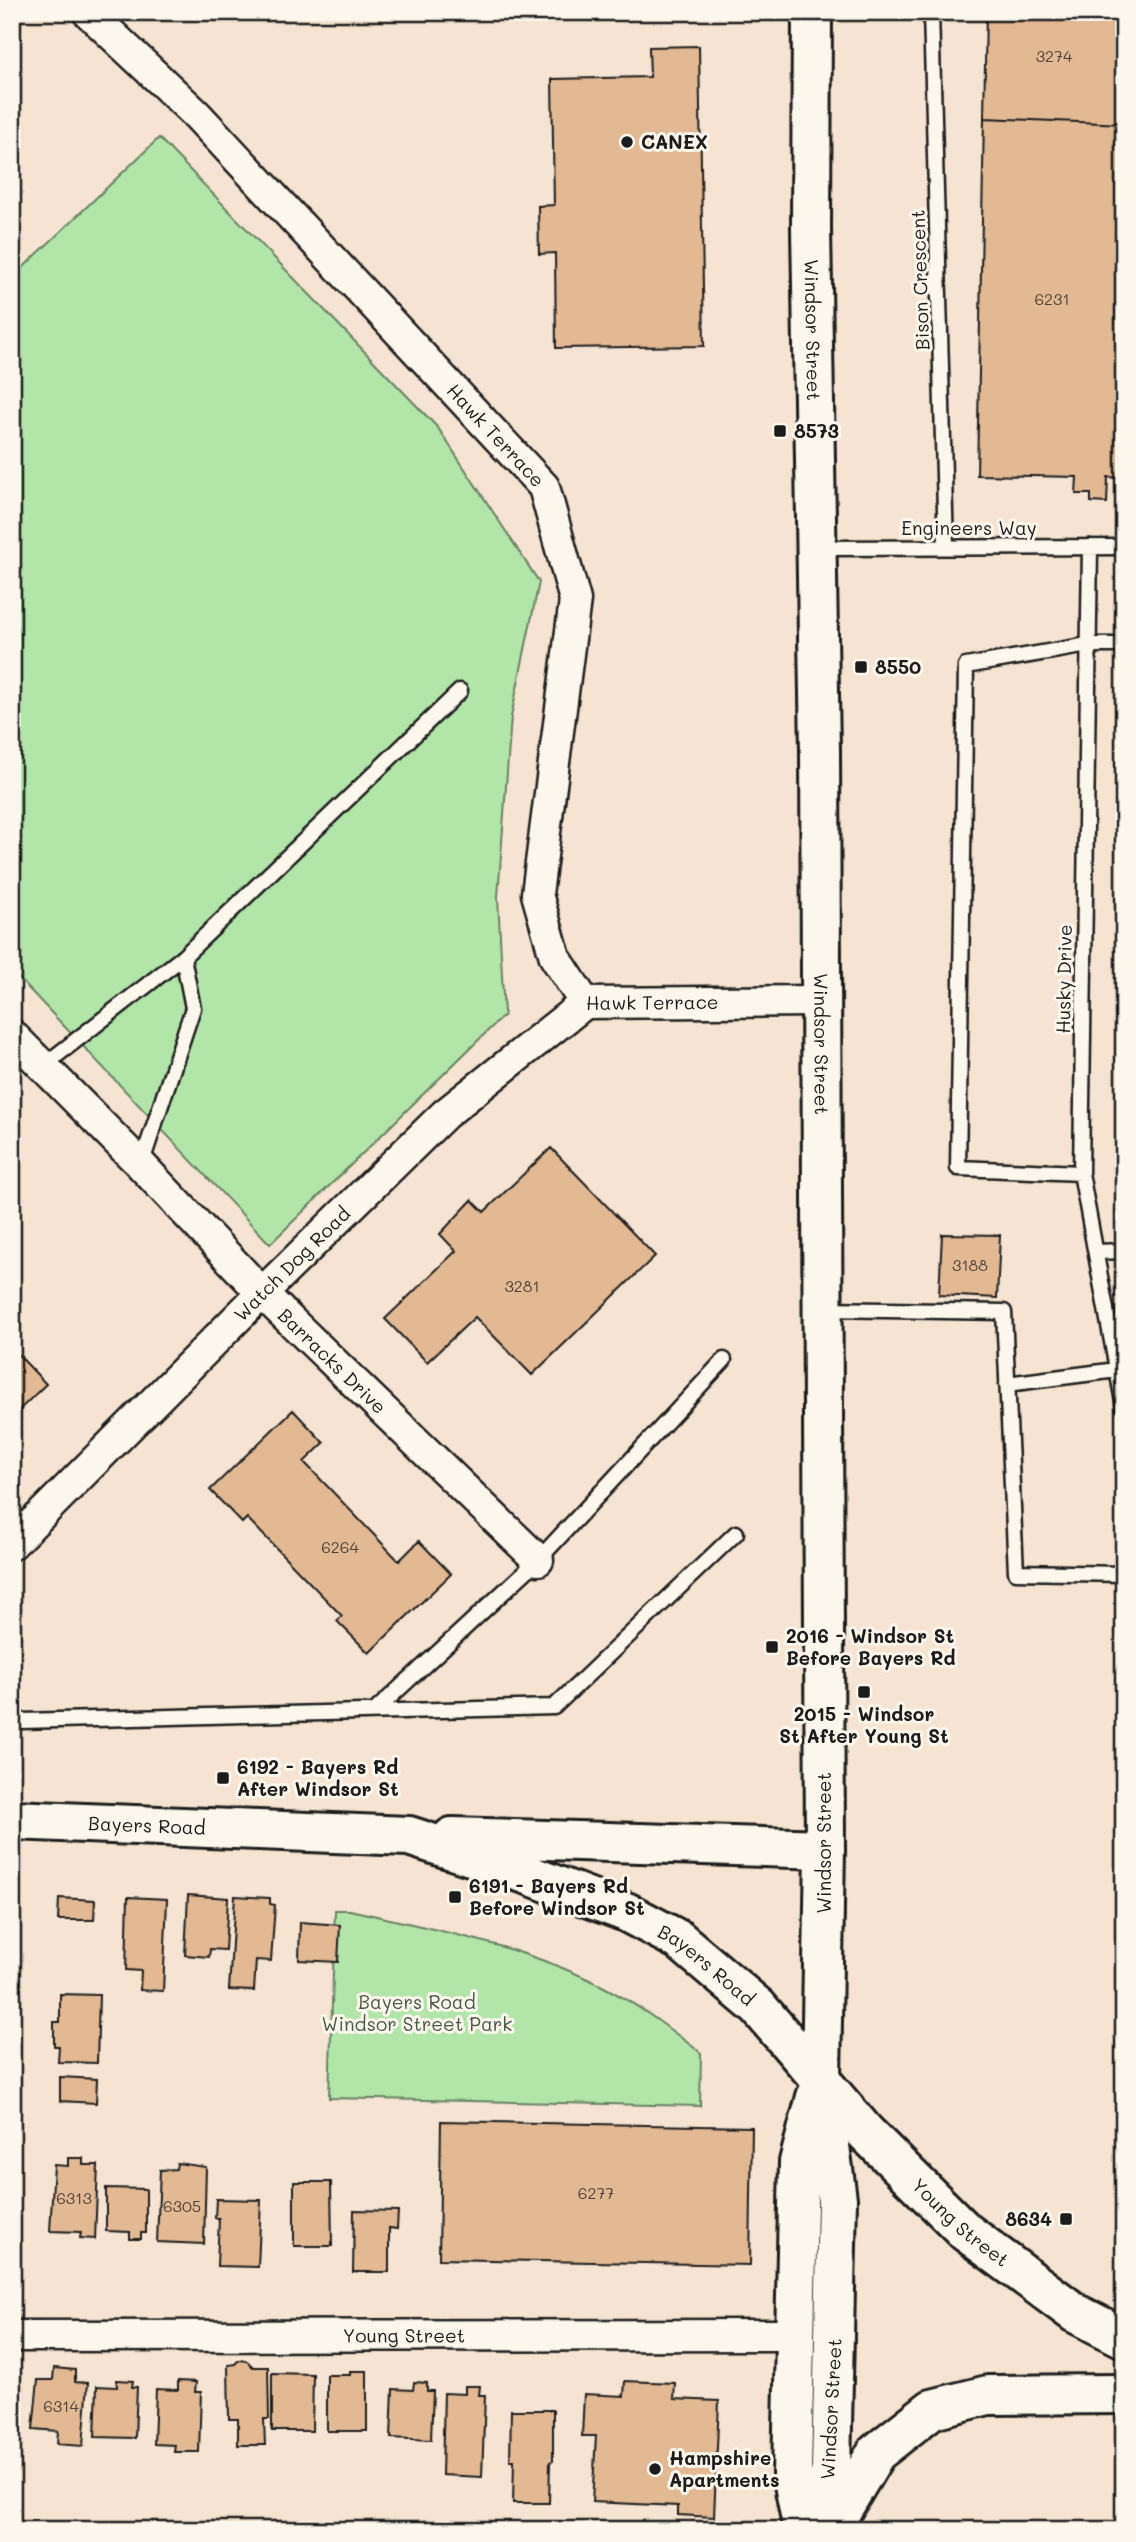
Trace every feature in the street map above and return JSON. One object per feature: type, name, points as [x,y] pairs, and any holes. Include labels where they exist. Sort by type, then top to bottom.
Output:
[{"type":"street","name":"Hawk Terrace","points":[[88,12],[197,115],[544,487],[575,600],[537,894],[555,957],[585,1003],[820,1000]]},
{"type":"street","name":"Windsor Street","points":[[811,12],[815,548],[820,765],[825,1850],[821,2078],[837,2199],[831,2470],[817,2530]]},
{"type":"street","name":"Watch Dog Road","points":[[12,1544],[444,1114],[585,1003]]},
{"type":"street","name":"Barracks Drive","points":[[12,1035],[141,1165],[262,1293],[538,1560]]},
{"type":"street","name":"Bayers Road","points":[[12,1820],[825,1850]]},
{"type":"street","name":"Bayers Road","points":[[409,1836],[526,1874],[614,1907],[679,1940],[758,2007],[821,2078]]},
{"type":"street","name":"Windsor Street","points":[[803,2530],[792,2474],[799,2162],[821,2078]]},
{"type":"street","name":"Young Street","points":[[821,2078],[866,2133],[966,2232],[1075,2313],[1124,2338]]},
{"type":"street","name":"Young Street","points":[[12,2336],[794,2335]]},
{"type":"street","points":[[830,2530],[876,2453],[932,2409],[988,2395],[1124,2394]]},
{"type":"lane","name":"Bison Crescent","points":[[931,12],[946,547]]},
{"type":"lane","name":"Husky Drive","points":[[1090,547],[1081,1173],[1124,1407]]},
{"type":"lane","name":"Engineers Way","points":[[815,548],[1124,547]]},
{"type":"lane","points":[[1081,1173],[958,1168],[966,666],[1088,646],[1124,645]]},
{"type":"lane","points":[[43,1066],[183,957],[460,691]]},
{"type":"lane","points":[[141,1165],[193,1008],[183,957]]},
{"type":"lane","points":[[1096,1252],[1124,1251]]},
{"type":"lane","points":[[821,1309],[1004,1312],[1016,1572],[1124,1574]]},
{"type":"lane","points":[[375,1712],[538,1560],[724,1360]]},
{"type":"lane","points":[[1007,1384],[1117,1370]]},
{"type":"lane","points":[[21,1721],[554,1707],[736,1533]]},
{"type":"green space","points":[[159,138],[438,428],[539,582],[511,717],[498,897],[504,1015],[270,1244],[12,971],[12,278]]},
{"type":"green space","name":"Bayers Road Windsor Street Park","points":[[335,1910],[350,1910],[480,1941],[543,1960],[604,1987],[642,2009],[701,2053],[700,2106],[329,2098]]},
{"type":"building","points":[[986,12],[1124,12],[1124,124],[984,118]]},
{"type":"building","name":"CANEX","points":[[699,46],[704,346],[556,348],[555,253],[539,254],[538,206],[554,205],[552,79],[650,77],[649,47]]},
{"type":"building","points":[[984,118],[1124,124],[1124,478],[1108,477],[1107,503],[1091,502],[1091,494],[1076,494],[1077,477],[977,475]]},
{"type":"building","points":[[551,1148],[655,1256],[532,1375],[475,1317],[427,1362],[385,1319],[456,1251],[440,1234],[472,1200],[484,1212]]},
{"type":"building","points":[[942,1234],[1000,1235],[997,1298],[939,1295]]},
{"type":"building","points":[[12,1348],[46,1384],[12,1417]]},
{"type":"building","points":[[293,1410],[324,1443],[304,1462],[399,1561],[419,1541],[451,1574],[369,1653],[337,1621],[342,1616],[247,1518],[242,1523],[210,1490]]},
{"type":"building","points":[[188,1895],[228,1898],[225,1950],[210,1949],[209,1957],[185,1955]]},
{"type":"building","points":[[235,1896],[270,1898],[270,1904],[275,1905],[271,1961],[256,1960],[254,1991],[229,1990]]},
{"type":"building","points":[[128,1897],[167,1899],[163,1991],[140,1990],[141,1971],[126,1970]]},
{"type":"building","points":[[59,1898],[95,1900],[94,1920],[58,1920]]},
{"type":"building","points":[[300,1922],[340,1925],[338,1962],[299,1960]]},
{"type":"building","points":[[60,1994],[99,1995],[97,2063],[58,2062],[59,2046],[54,2046],[54,2022],[60,2022]]},
{"type":"building","points":[[60,2077],[97,2079],[96,2103],[60,2101]]},
{"type":"building","points":[[441,2121],[752,2127],[750,2265],[439,2259]]},
{"type":"building","points":[[68,2158],[83,2158],[83,2165],[98,2165],[95,2239],[80,2238],[81,2232],[50,2231],[54,2165],[68,2166]]},
{"type":"building","points":[[177,2163],[206,2167],[204,2244],[157,2242],[160,2170],[176,2169]]},
{"type":"building","points":[[294,2182],[331,2182],[332,2246],[294,2246]]},
{"type":"building","points":[[106,2188],[146,2189],[146,2233],[141,2233],[141,2239],[130,2239],[130,2232],[106,2231]]},
{"type":"building","points":[[216,2199],[261,2200],[258,2267],[217,2266],[219,2218],[215,2218]]},
{"type":"building","points":[[354,2210],[398,2211],[397,2229],[389,2228],[389,2272],[353,2272]]},
{"type":"building","points":[[239,2360],[247,2361],[253,2367],[268,2367],[269,2419],[264,2419],[265,2445],[238,2445],[238,2419],[229,2419],[228,2365]]},
{"type":"building","points":[[54,2368],[75,2370],[75,2382],[88,2383],[83,2446],[57,2444],[58,2431],[33,2429],[38,2380],[53,2380]]},
{"type":"building","points":[[350,2371],[367,2371],[367,2431],[327,2431],[327,2375],[350,2375]]},
{"type":"building","points":[[272,2373],[313,2374],[312,2431],[272,2431]]},
{"type":"building","points":[[117,2380],[133,2381],[132,2387],[137,2387],[135,2438],[95,2437],[97,2386],[117,2387]]},
{"type":"building","points":[[178,2381],[196,2382],[195,2392],[201,2392],[199,2452],[174,2452],[175,2445],[154,2444],[156,2389],[178,2390]]},
{"type":"building","name":"Hampshire Apartments","points":[[625,2381],[675,2383],[674,2399],[719,2401],[714,2517],[678,2515],[678,2506],[592,2502],[596,2436],[582,2436],[584,2394],[624,2396]]},
{"type":"building","points":[[414,2382],[427,2383],[427,2391],[433,2391],[431,2440],[391,2438],[393,2389],[413,2390]]},
{"type":"building","points":[[465,2386],[480,2386],[479,2395],[485,2395],[482,2477],[442,2475],[444,2393],[465,2394]]},
{"type":"building","points":[[511,2410],[553,2410],[553,2461],[550,2462],[549,2503],[513,2503]]},
{"type":"place","name":"CANEX","points":[[627,142]]},
{"type":"place","name":"8573","points":[[780,431]]},
{"type":"place","name":"8550","points":[[861,667]]},
{"type":"place","name":"2016 - Windsor St Before Bayers Rd","points":[[772,1647]]},
{"type":"place","name":"2015 - Windsor St After Young St","points":[[864,1692]]},
{"type":"place","name":"6192 - Bayers Rd After Windsor St","points":[[223,1778]]},
{"type":"place","name":"6191 - Bayers Rd Before Windsor St","points":[[455,1897]]},
{"type":"place","name":"8634","points":[[1066,2219]]},
{"type":"place","name":"Hampshire Apartments","points":[[655,2469]]}]
